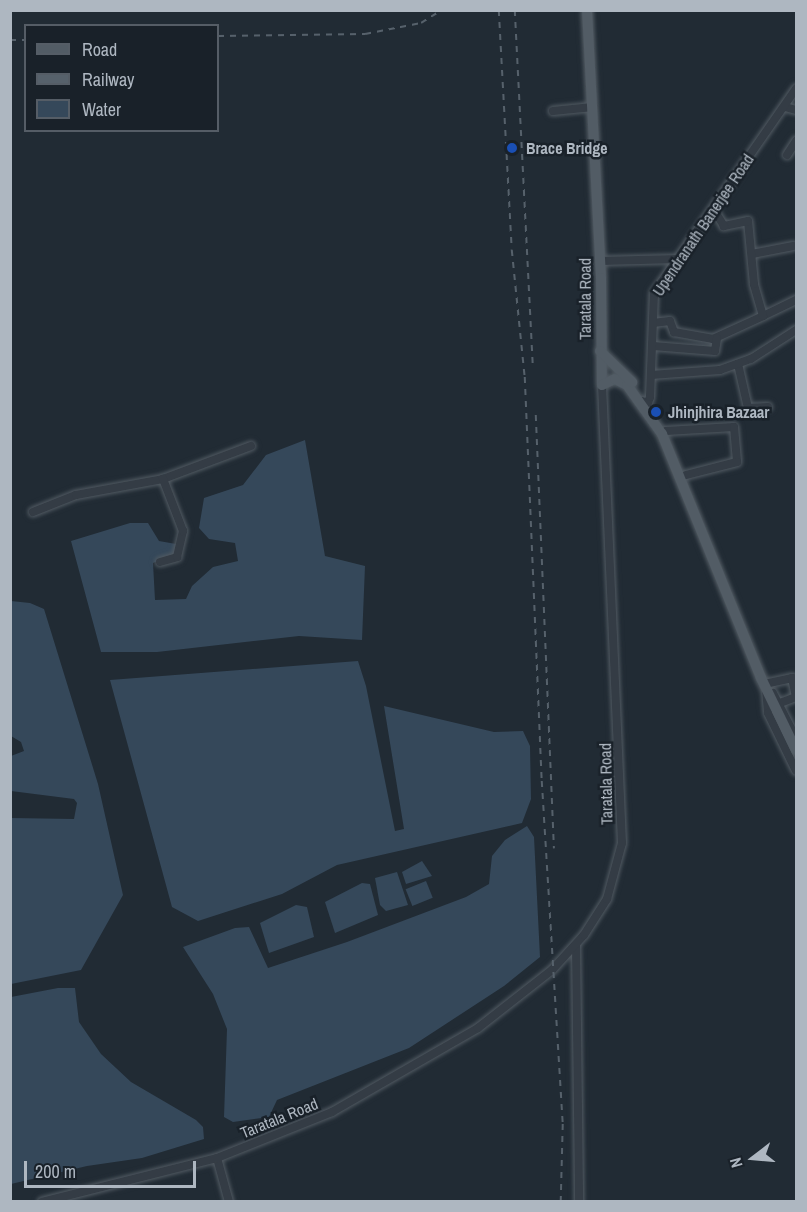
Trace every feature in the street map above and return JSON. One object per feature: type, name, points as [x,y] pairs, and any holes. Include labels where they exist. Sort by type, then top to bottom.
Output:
[{"type":"main road","name":"Taratala Road","points":[[587,10],[600,261],[602,385]]},
{"type":"main road","points":[[600,351],[645,402],[666,431],[686,475],[769,688]]},
{"type":"main road","points":[[602,385],[618,379],[645,402],[685,483],[796,750]]},
{"type":"street","name":"Upendranath Banerjee Road","points":[[645,402],[651,375],[654,293],[714,210],[796,89]]},
{"type":"street","points":[[553,111],[593,107]]},
{"type":"street","points":[[785,107],[796,110]]},
{"type":"street","points":[[787,155],[796,141]]},
{"type":"street","points":[[714,210],[724,226],[747,220],[754,285],[763,316]]},
{"type":"street","points":[[752,254],[793,246]]},
{"type":"street","points":[[600,261],[679,259]]},
{"type":"street","points":[[653,322],[670,321],[674,332],[717,338],[796,300]]},
{"type":"street","points":[[651,375],[712,373],[738,364],[796,330]]},
{"type":"street","points":[[653,346],[715,351],[717,338]]},
{"type":"street","points":[[738,364],[748,408],[768,406]]},
{"type":"street","name":"Taratala Road","points":[[42,1202],[217,1158],[332,1112],[412,1069],[504,1009],[576,946],[607,899],[622,843],[602,385]]},
{"type":"street","points":[[666,431],[734,427],[737,462],[686,475]]},
{"type":"street","points":[[33,512],[76,495],[163,479],[251,446]]},
{"type":"street","points":[[160,562],[177,557],[183,531],[163,479]]},
{"type":"street","points":[[796,736],[779,712],[796,697],[792,678],[769,688],[772,723],[796,771]]},
{"type":"street","points":[[576,946],[579,1202]]},
{"type":"street","points":[[217,1158],[229,1202]]},
{"type":"water","points":[[305,440],[325,556],[365,566],[362,640],[299,636],[157,652],[101,652],[71,541],[130,523],[148,523],[159,541],[176,544],[175,554],[153,563],[155,600],[186,599],[192,586],[213,567],[238,561],[235,543],[209,539],[199,528],[204,498],[243,485],[266,455]]},
{"type":"water","points":[[11,601],[30,603],[44,609],[98,784],[123,895],[81,970],[11,984],[11,818],[74,819],[77,803],[74,799],[11,791],[11,756],[24,751],[21,742],[11,736]]},
{"type":"water","points":[[358,661],[366,686],[395,831],[404,829],[384,706],[494,732],[523,731],[530,746],[531,799],[522,823],[337,865],[282,894],[198,921],[172,907],[110,680]]},
{"type":"water","points":[[527,826],[534,837],[540,957],[504,986],[409,1048],[277,1100],[269,1117],[233,1122],[224,1117],[227,1029],[213,994],[183,947],[235,928],[249,927],[268,968],[347,942],[466,897],[489,884],[492,856],[505,840]]},
{"type":"water","points":[[422,861],[432,876],[406,884],[402,872]]},
{"type":"water","points":[[397,872],[408,905],[386,911],[380,905],[375,878]]},
{"type":"water","points":[[426,881],[433,898],[412,906],[406,889]]},
{"type":"water","points":[[362,883],[370,884],[378,915],[335,933],[325,902]]},
{"type":"water","points":[[296,905],[307,907],[314,937],[269,953],[260,923]]},
{"type":"water","points":[[58,988],[75,988],[79,1022],[101,1054],[131,1082],[196,1120],[203,1127],[204,1139],[142,1158],[87,1166],[11,1184],[11,997]]},
{"type":"railway","points":[[219,36],[365,34],[421,23],[442,10]]},
{"type":"railway","points":[[499,10],[512,250],[525,377],[542,781],[563,1124],[561,1202]]},
{"type":"railway","points":[[515,10],[533,364]]},
{"type":"railway","points":[[10,40],[24,40]]},
{"type":"railway","points":[[536,415],[554,849]]},
{"type":"place","name":"Brace Bridge","points":[[512,148]]},
{"type":"place","name":"Jhinjhira Bazaar","points":[[656,412]]}]
